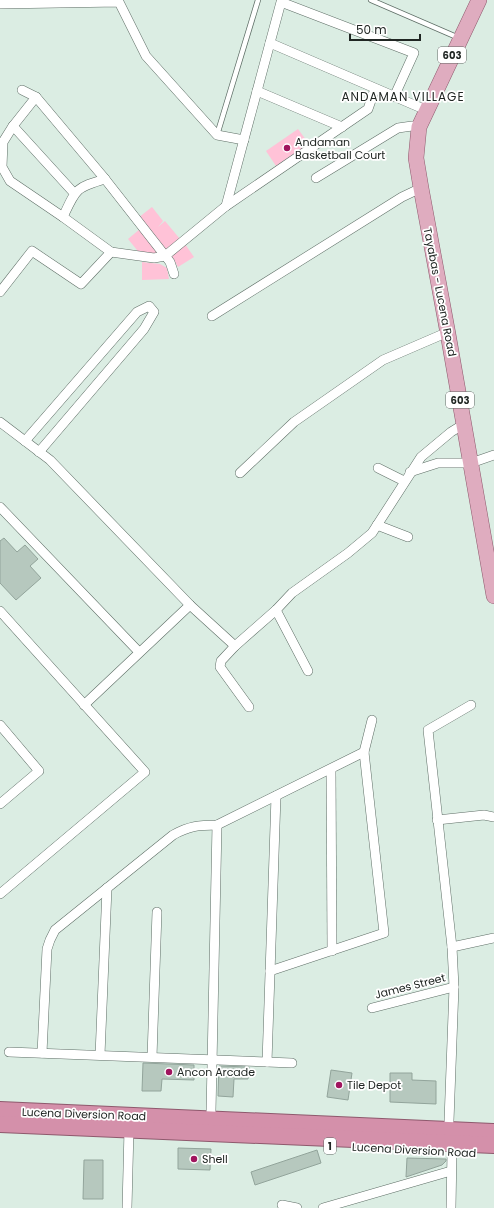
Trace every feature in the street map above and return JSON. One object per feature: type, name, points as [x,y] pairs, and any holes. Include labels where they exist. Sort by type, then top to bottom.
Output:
[{"type":"highway","name":"Lucena Diversion Road","points":[[0,1110],[167,1124],[494,1133]]},
{"type":"highway","name":"Lucena Diversion Road","points":[[0,1124],[129,1129],[167,1124],[211,1112],[449,1121],[494,1133]]},
{"type":"highway","name":"Lucena Diversion Road","points":[[167,1124],[210,1141],[494,1153]]},
{"type":"main road","name":"Tayabas - Lucena Road","points":[[479,0],[419,127],[416,158],[494,596]]},
{"type":"street","points":[[0,4],[119,2],[146,56],[218,135],[244,140]]},
{"type":"street","points":[[226,206],[282,2],[414,53],[394,97]]},
{"type":"street","points":[[270,43],[426,110]]},
{"type":"street","points":[[36,97],[13,126],[3,142],[2,167],[10,181],[111,252],[154,258],[165,256],[226,206],[368,109],[375,89]]},
{"type":"street","points":[[22,90],[36,97],[105,179],[170,262],[174,274]]},
{"type":"street","points":[[257,91],[342,127]]},
{"type":"street","points":[[13,126],[74,193]]},
{"type":"street","points":[[316,178],[398,128],[412,126],[419,127]]},
{"type":"street","points":[[63,217],[74,193],[85,185],[105,179]]},
{"type":"street","points":[[212,316],[402,197],[421,188]]},
{"type":"street","points":[[0,292],[32,251],[81,284],[111,252]]},
{"type":"street","points":[[25,441],[137,312],[148,306],[154,312],[144,329],[39,452]]},
{"type":"street","points":[[240,473],[294,422],[383,360],[441,335],[448,334]]},
{"type":"street","points":[[0,422],[50,460],[190,605],[216,627],[235,646]]},
{"type":"street","points":[[249,707],[220,667],[221,661],[235,646],[276,610],[292,592],[372,533],[404,481],[421,457],[451,432],[464,424]]},
{"type":"street","points":[[410,472],[438,464],[471,463],[494,455]]},
{"type":"street","points":[[378,468],[404,481]]},
{"type":"street","points":[[0,507],[139,652]]},
{"type":"street","points":[[376,526],[408,538]]},
{"type":"street","points":[[84,705],[190,605]]},
{"type":"street","points":[[276,610],[308,671]]},
{"type":"street","points":[[0,611],[145,772],[0,894]]},
{"type":"street","points":[[449,1121],[454,987],[452,947],[428,730],[471,705]]},
{"type":"street","points":[[270,971],[384,933],[364,752],[372,720]]},
{"type":"street","points":[[0,725],[39,771],[0,804]]},
{"type":"street","points":[[42,1053],[47,949],[55,930],[173,835],[184,828],[197,825],[217,825],[331,770],[364,752]]},
{"type":"street","points":[[331,770],[332,951]]},
{"type":"street","points":[[267,1062],[276,796]]},
{"type":"street","points":[[437,820],[484,815],[494,817]]},
{"type":"street","points":[[211,1112],[217,825]]},
{"type":"street","points":[[100,1055],[107,888]]},
{"type":"street","points":[[152,1057],[157,912]]},
{"type":"street","points":[[452,947],[494,938]]},
{"type":"street","name":"James Street","points":[[372,1008],[454,987]]},
{"type":"street","points":[[9,1052],[292,1063]]},
{"type":"street","points":[[127,1208],[129,1129]]},
{"type":"street","points":[[451,1208],[452,1151]]},
{"type":"street","points":[[323,1208],[451,1171]]},
{"type":"street","points":[[282,1206],[297,1208]]},
{"type":"lane","points":[[218,135],[258,0]]},
{"type":"lane","points":[[371,0],[460,39]]},
{"type":"shaded area","name":"Andaman Basketball Court","points":[[298,129],[309,144],[276,166],[266,151]]},
{"type":"shaded area","points":[[152,207],[163,221],[158,227],[165,221],[180,239],[164,252],[138,218]]},
{"type":"shaded area","points":[[140,229],[164,254],[137,254],[137,250],[128,239]]},
{"type":"shaded area","points":[[185,244],[194,257],[178,267],[170,253]]},
{"type":"shaded area","points":[[142,262],[160,264],[167,268],[169,279],[142,280]]},
{"type":"building","points":[[4,538],[17,552],[25,545],[38,559],[30,566],[41,578],[16,600],[0,583],[0,541]]},
{"type":"building","name":"Ancon Arcade","points":[[143,1063],[194,1065],[194,1080],[162,1079],[161,1091],[142,1091]]},
{"type":"building","points":[[219,1066],[249,1067],[248,1079],[234,1079],[233,1097],[218,1096]]},
{"type":"building","name":"Tile Depot","points":[[331,1070],[352,1073],[348,1100],[327,1097]]},
{"type":"building","points":[[390,1073],[412,1073],[412,1080],[436,1081],[436,1104],[390,1102]]},
{"type":"building","name":"Shell","points":[[178,1148],[211,1149],[210,1170],[178,1169]]},
{"type":"building","points":[[317,1150],[321,1163],[255,1185],[251,1172]]},
{"type":"building","points":[[407,1158],[446,1159],[446,1161],[442,1165],[406,1177]]},
{"type":"building","points":[[84,1160],[103,1160],[103,1199],[83,1199]]},
{"type":"place","name":"Andaman Basketball Court","points":[[287,148]]},
{"type":"place","name":"Ancon Arcade","points":[[169,1072]]},
{"type":"place","name":"Tile Depot","points":[[339,1085]]},
{"type":"place","name":"Shell","points":[[194,1159]]},
{"type":"district","name":"ANDAMAN VILLAGE","points":[[403,96]]}]
